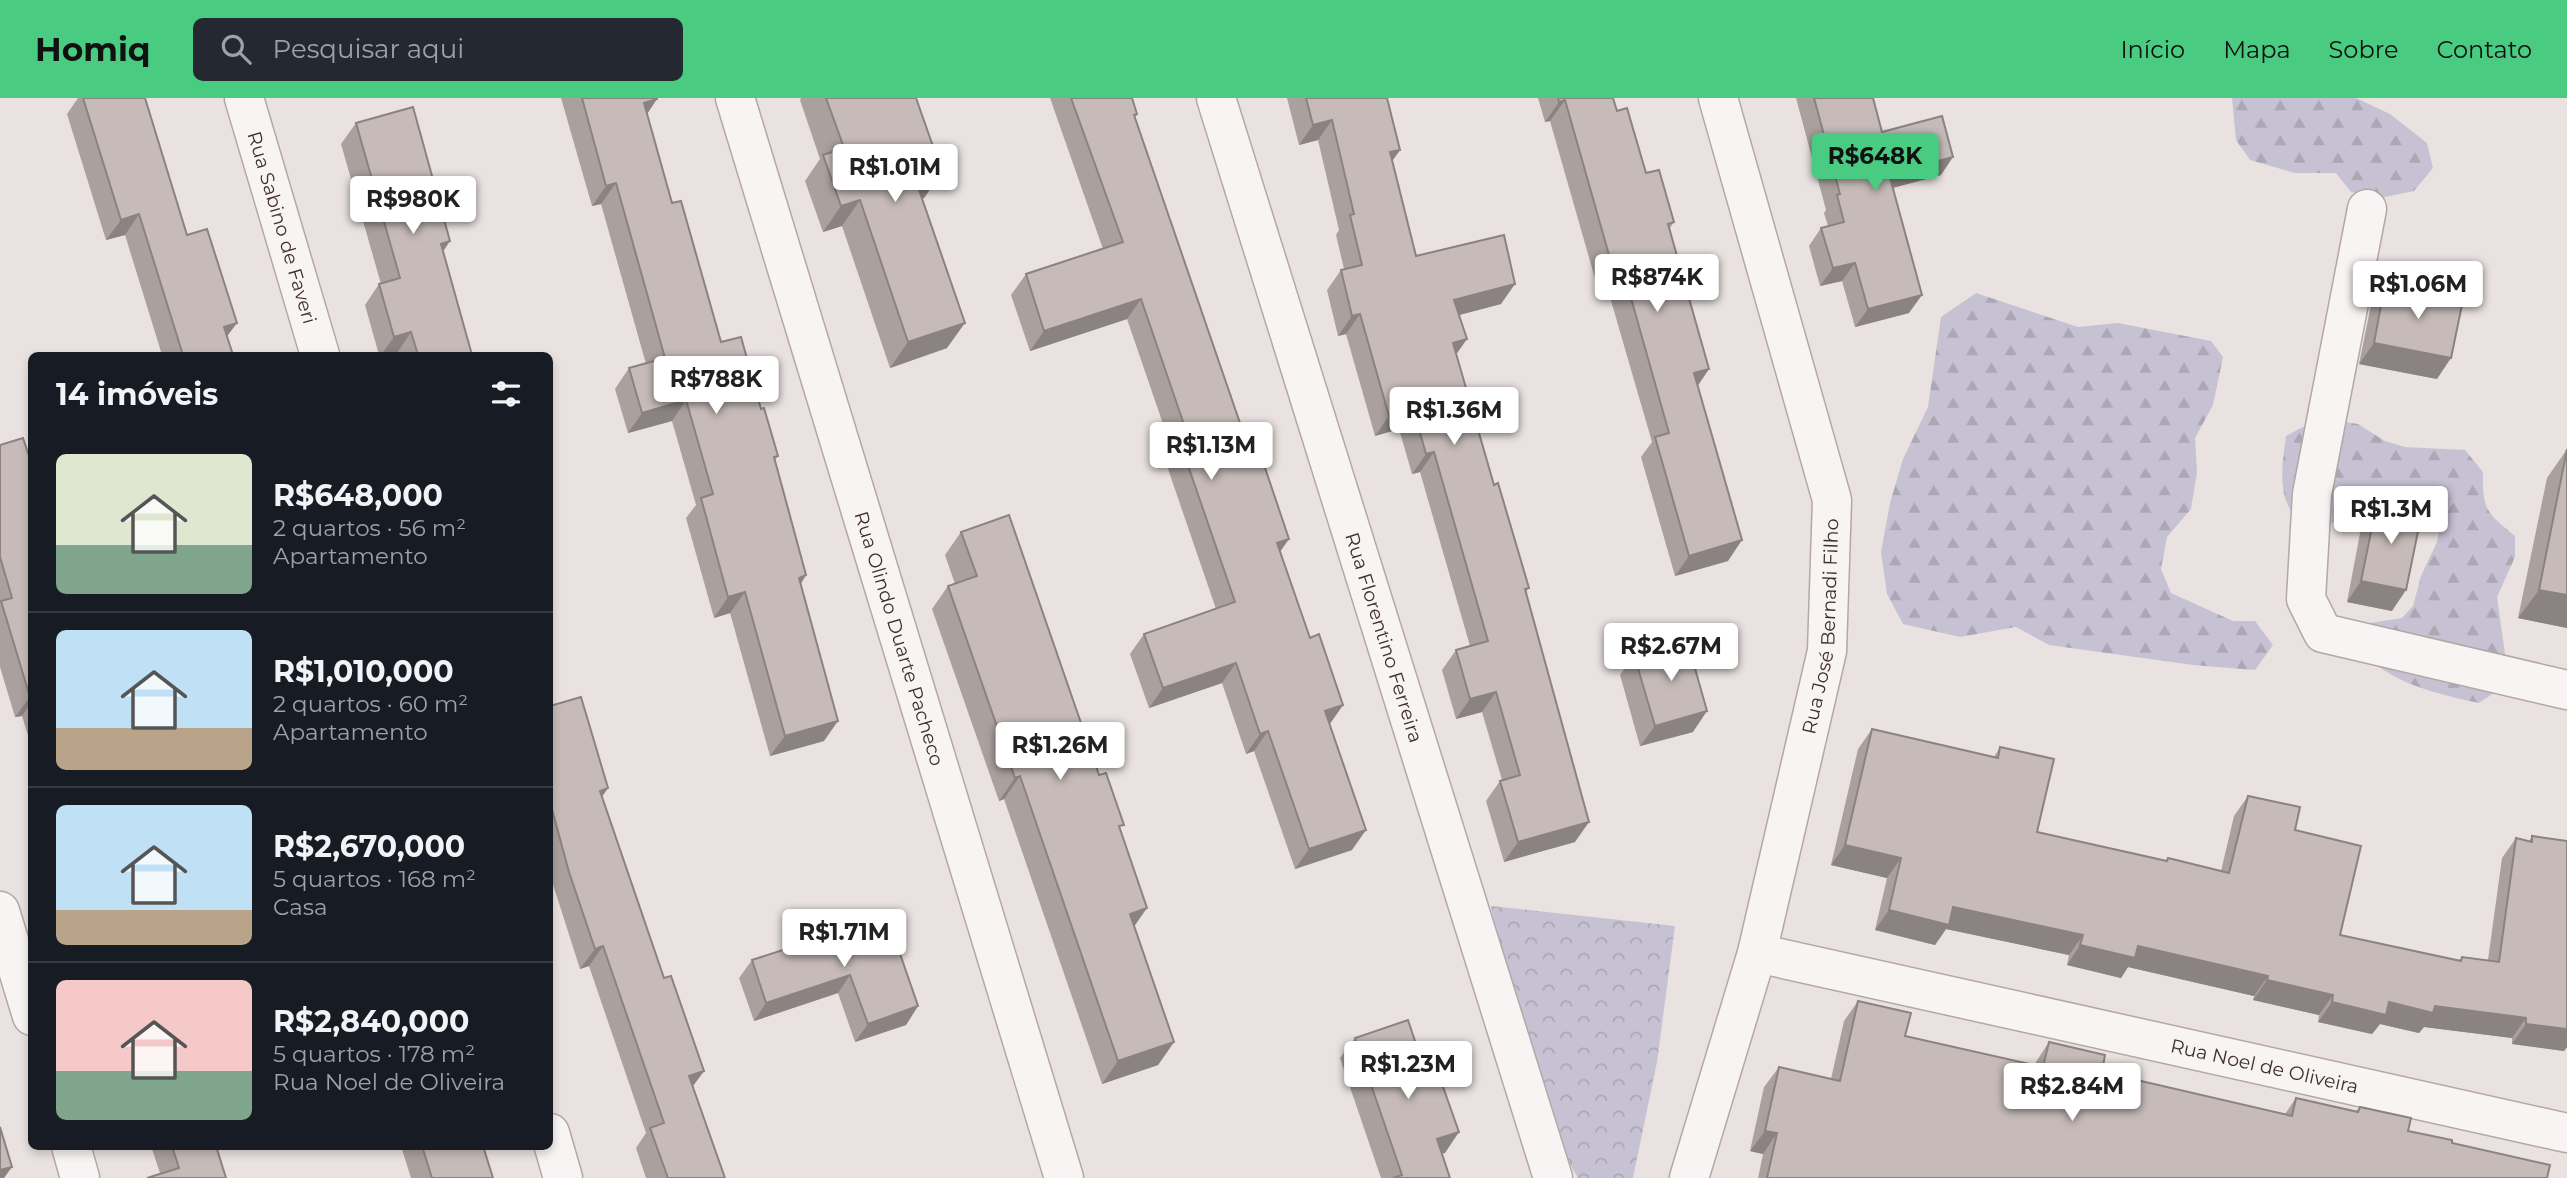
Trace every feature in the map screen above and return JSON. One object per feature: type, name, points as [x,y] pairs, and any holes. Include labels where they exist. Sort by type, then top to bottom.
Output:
[{"type":"street","name":"Rua Sabino de Faveri","points":[[244,98],[319,352]]},
{"type":"street","name":"Rua Olindo Duarte Pacheco","points":[[735,98],[1064,1178]]},
{"type":"street","name":"Rua Florentino Ferreira","points":[[1216,98],[1553,1178]]},
{"type":"street","name":"Rua José Bernadi Filho","points":[[1689,1178],[1757,953],[1827,651],[1832,499],[1718,98]]},
{"type":"street","points":[[2367,209],[2312,494],[2306,599],[2323,633],[2567,690]]},
{"type":"street","points":[[0,911],[28,1003]]},
{"type":"street","name":"Rua Noel de Oliveira","points":[[1757,953],[2567,1133]]},
{"type":"street","points":[[553,1143],[563,1178]]},
{"type":"street","points":[[72,1150],[80,1178]]},
{"type":"green space","points":[[2232,98],[2356,98],[2390,114],[2427,143],[2433,168],[2414,191],[2385,197],[2351,192],[2336,173],[2295,173],[2250,160],[2236,140]]},
{"type":"green space","points":[[1976,293],[2078,327],[2118,323],[2211,341],[2223,357],[2213,405],[2195,438],[2197,472],[2191,509],[2167,537],[2161,569],[2171,593],[2233,621],[2255,621],[2273,645],[2255,670],[2193,665],[2049,645],[2016,627],[1960,637],[1903,624],[1887,594],[1881,552],[1890,503],[1903,459],[1928,407],[1941,317]]},
{"type":"green space","points":[[2320,418],[2358,424],[2385,441],[2405,447],[2465,450],[2483,472],[2485,503],[2492,516],[2515,536],[2515,557],[2497,597],[2506,661],[2500,689],[2479,703],[2406,682],[2374,663],[2348,636],[2370,623],[2402,618],[2413,606],[2421,576],[2437,542],[2441,518],[2428,509],[2389,505],[2361,509],[2335,522],[2314,528],[2292,512],[2284,495],[2283,485],[2286,436]]},
{"type":"green space","points":[[1491,906],[1675,926],[1657,1062],[1633,1178],[1578,1178],[1555,1139],[1508,996]]},
{"type":"building","points":[[83,98],[145,98],[187,235],[207,229],[237,323],[224,327],[232,352],[182,352],[139,214],[121,220]]},
{"type":"building","points":[[582,98],[657,98],[644,103],[672,203],[681,201],[721,342],[741,337],[761,409],[764,408],[778,456],[774,457],[806,575],[799,578],[838,721],[785,736],[745,592],[728,597],[701,498],[713,494],[686,400],[642,413],[629,368],[665,358],[616,183],[606,186]]},
{"type":"building","points":[[826,98],[916,98],[942,172],[916,181],[965,323],[908,342],[860,200],[841,206],[823,155],[844,148]]},
{"type":"building","points":[[1071,98],[1132,98],[1137,114],[1134,115],[1250,452],[1259,450],[1289,539],[1277,543],[1310,638],[1319,634],[1343,705],[1325,711],[1366,830],[1309,849],[1268,731],[1260,734],[1236,663],[1163,688],[1144,634],[1235,602],[1181,445],[1190,442],[1141,299],[1044,331],[1026,274],[1123,242]]},
{"type":"building","points":[[1306,98],[1387,98],[1400,150],[1390,152],[1416,256],[1504,235],[1515,284],[1454,300],[1467,339],[1453,343],[1494,485],[1498,483],[1529,588],[1525,589],[1589,822],[1518,842],[1500,781],[1520,775],[1496,692],[1470,699],[1456,650],[1488,641],[1434,452],[1426,454],[1413,408],[1389,416],[1360,314],[1352,316],[1341,270],[1362,265],[1350,215],[1354,214],[1332,120],[1313,125]]},
{"type":"building","points":[[1558,98],[1613,98],[1617,111],[1627,108],[1646,173],[1659,170],[1674,222],[1668,224],[1709,369],[1694,373],[1742,540],[1689,556],[1655,437],[1669,433],[1620,259],[1611,262],[1565,100],[1559,102]]},
{"type":"building","points":[[1814,98],[1873,98],[1882,132],[1942,116],[1953,157],[1889,174],[1922,295],[1868,309],[1855,263],[1833,268],[1821,228],[1844,222],[1837,195],[1840,194]]},
{"type":"building","points":[[413,107],[450,241],[441,244],[471,352],[417,352],[411,332],[394,337],[379,284],[400,278],[356,123]]},
{"type":"building","points":[[2385,284],[2463,300],[2451,358],[2374,343]]},
{"type":"building","points":[[23,438],[28,453],[28,690],[1,601],[12,598],[0,557],[0,445]]},
{"type":"building","points":[[2567,449],[2567,595],[2539,590]]},
{"type":"building","points":[[2377,503],[2422,512],[2406,590],[2361,581]]},
{"type":"building","points":[[1009,515],[1099,775],[1106,773],[1124,825],[1119,826],[1147,908],[1130,914],[1174,1042],[1118,1061],[1020,776],[1015,778],[948,586],[977,576],[961,532]]},
{"type":"building","points":[[1687,640],[1707,711],[1655,726],[1634,655]]},
{"type":"building","points":[[581,697],[608,788],[600,791],[664,978],[671,976],[704,1071],[689,1076],[725,1178],[668,1178],[650,1128],[664,1123],[603,946],[595,949],[569,872],[553,813],[553,705]]},
{"type":"building","points":[[1872,729],[1998,758],[2000,747],[2054,759],[2037,832],[2229,873],[2248,796],[2300,807],[2295,830],[2361,846],[2340,935],[2461,961],[2462,957],[2499,962],[2516,838],[2532,842],[2532,836],[2567,841],[2567,1029],[2526,1024],[2526,1018],[2435,1006],[2433,1013],[2389,1002],[2386,1015],[2332,1002],[2333,995],[2267,980],[2268,976],[2138,946],[2135,958],[2080,945],[2083,935],[1953,907],[1949,925],[1889,910],[1901,858],[1845,845]]},
{"type":"building","points":[[887,916],[918,1006],[868,1024],[850,975],[766,1003],[752,960]]},
{"type":"building","points":[[1858,1001],[1911,1013],[1905,1036],[2043,1067],[2049,1042],[2105,1055],[2102,1072],[2292,1116],[2296,1098],[2358,1112],[2360,1107],[2411,1118],[2408,1131],[2550,1165],[2547,1178],[1767,1178],[1777,1133],[1765,1131],[1779,1067],[1840,1081]]},
{"type":"building","points":[[1408,1020],[1425,1071],[1436,1067],[1459,1132],[1437,1139],[1450,1178],[1393,1178],[1402,1175],[1355,1038]]},
{"type":"building","points":[[0,1127],[12,1167],[0,1170]]},
{"type":"building","points":[[173,1150],[217,1150],[226,1178],[147,1178],[179,1168]]},
{"type":"building","points":[[423,1150],[484,1150],[493,1178],[432,1178]]}]
